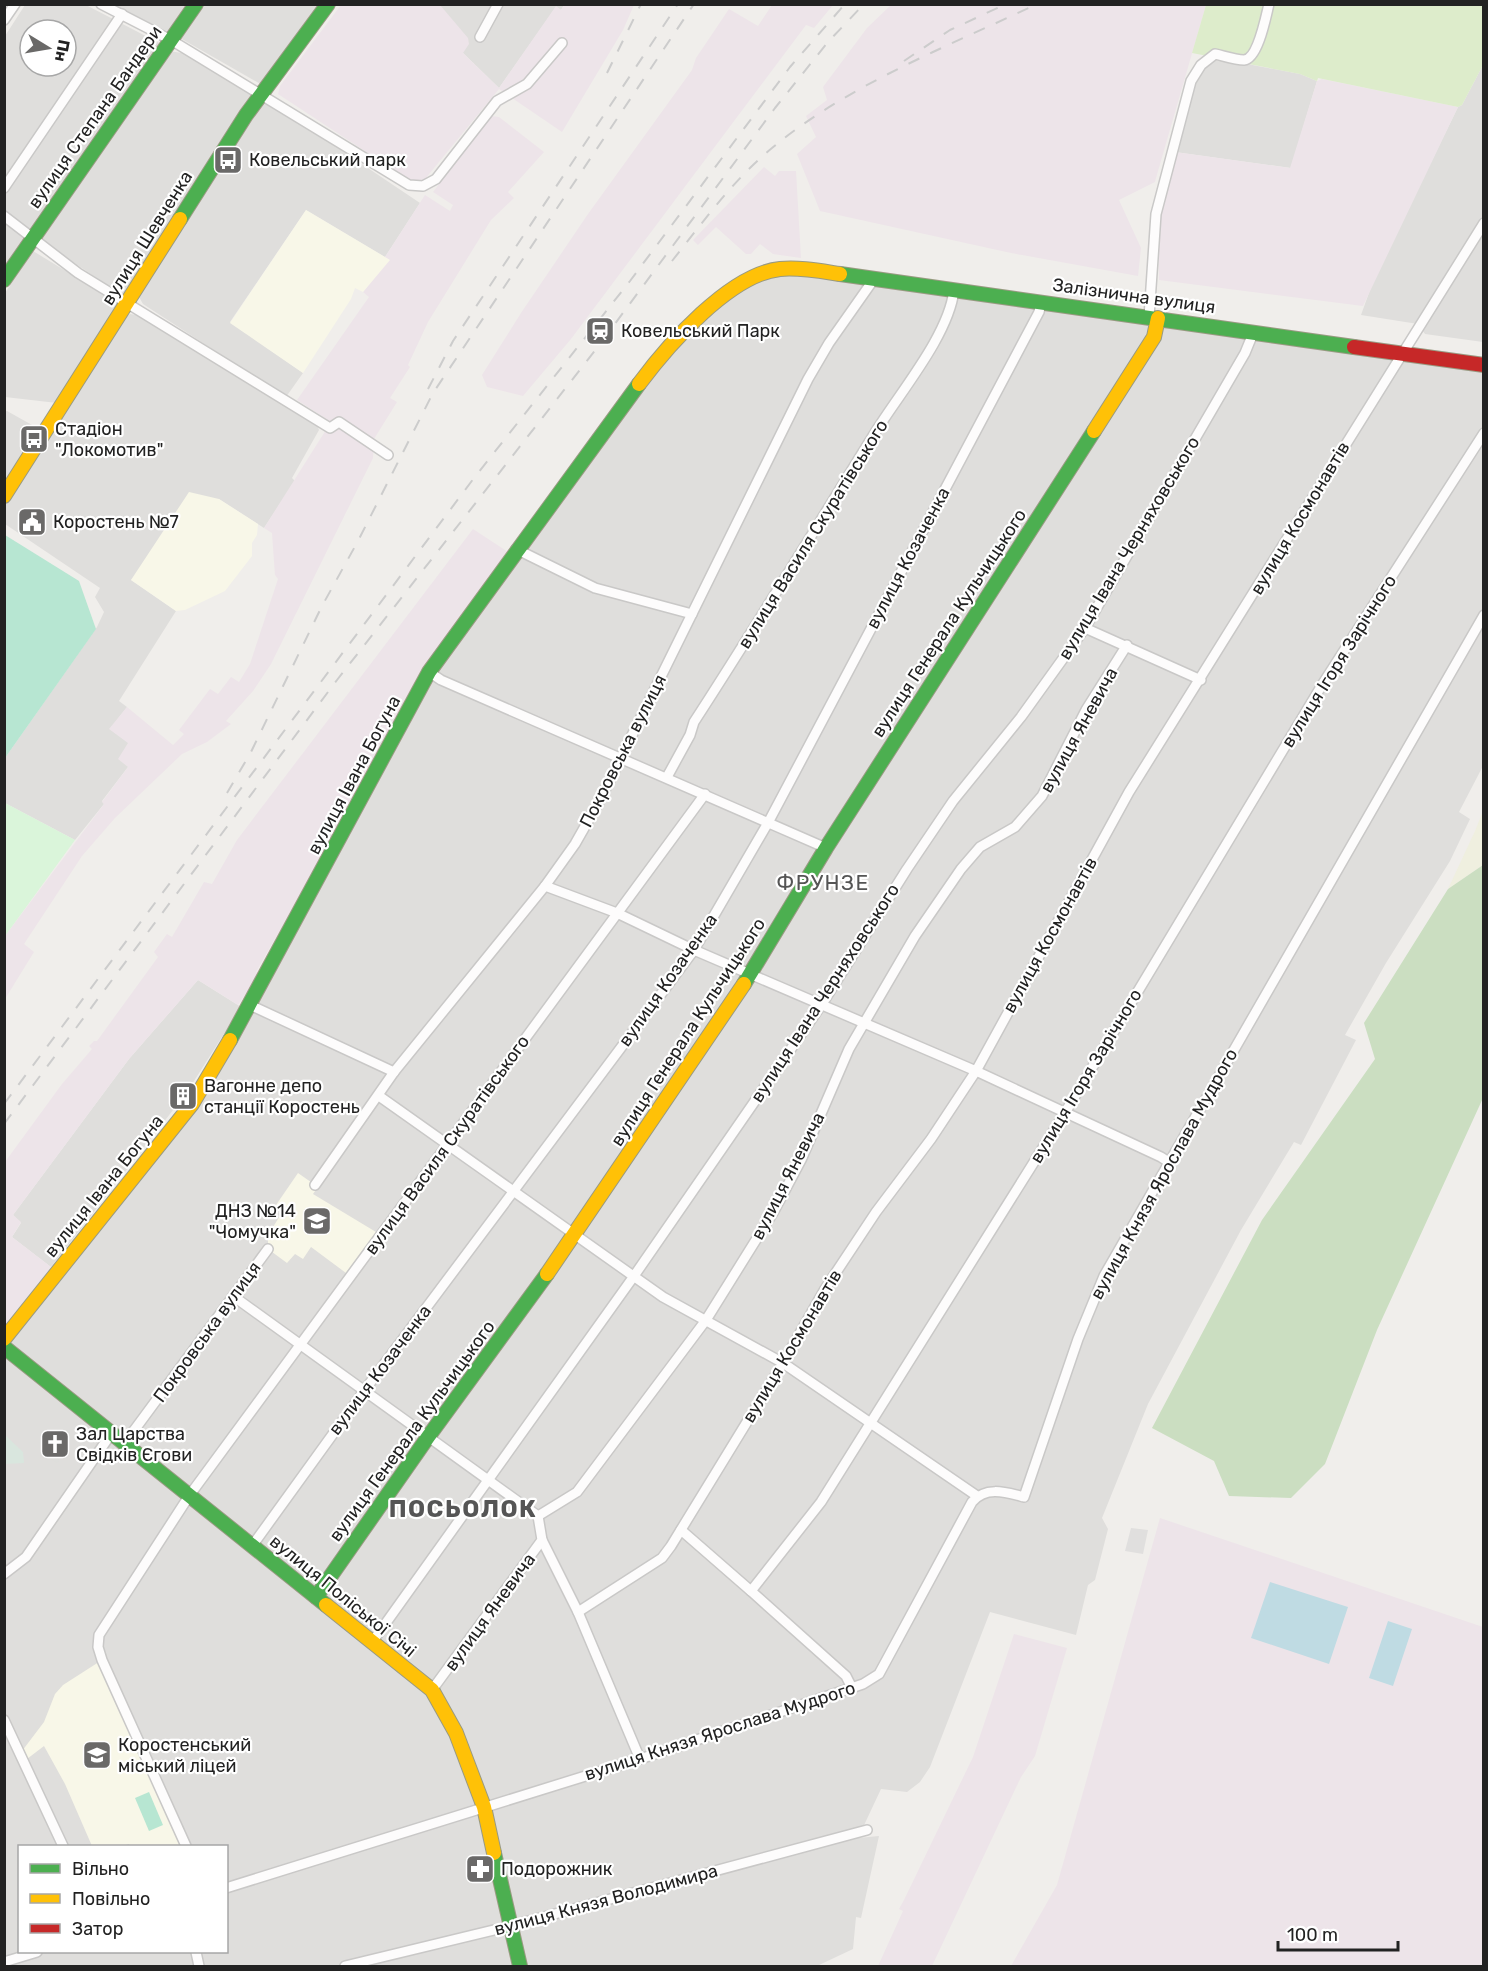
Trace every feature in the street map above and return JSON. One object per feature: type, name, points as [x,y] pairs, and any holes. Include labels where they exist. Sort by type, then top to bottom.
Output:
[{"type":"street","points":[[4,21],[15,4]]},
{"type":"street","name":"вулиця Степана Бандери","points":[[4,280],[196,4]]},
{"type":"street","name":"вулиця Шевченка","points":[[4,496],[262,93],[328,4]]},
{"type":"street","points":[[480,37],[498,4]]},
{"type":"street","points":[[1154,317],[1156,214],[1191,81],[1201,65],[1215,54],[1244,60],[1251,57],[1256,50],[1269,4]]},
{"type":"street","points":[[104,6],[171,40],[262,93],[409,185],[423,186],[436,179],[497,101],[527,84],[562,44]]},
{"type":"street","points":[[4,188],[122,15]]},
{"type":"street","points":[[4,216],[78,273],[330,428],[339,422],[388,455]]},
{"type":"street","name":"вулиця Космонавтів","points":[[578,1612],[662,1558],[681,1530],[783,1363],[825,1289],[876,1212],[930,1139],[976,1071],[1129,792],[1201,680],[1331,464],[1403,355],[1484,223]]},
{"type":"street","name":"Залізнична вулиця","points":[[779,269],[874,279],[1154,317],[1484,365]]},
{"type":"street","name":"вулиця Івана Богуна","points":[[4,1339],[192,1104],[250,1005],[429,672],[516,549],[659,357],[718,300],[746,278],[779,269]]},
{"type":"street","name":"Покровська вулиця","points":[[315,1185],[394,1072],[545,886],[575,844],[621,758],[808,379],[829,343],[874,279]]},
{"type":"street","name":"вулиця Василя Скуратівського","points":[[667,777],[690,735],[694,722],[880,425],[921,364],[952,304],[954,290]]},
{"type":"street","name":"вулиця Козаченка","points":[[252,1546],[364,1390],[694,950],[769,821],[1039,312],[1041,302]]},
{"type":"street","name":"вулиця Генерала Кульчицького","points":[[316,1597],[428,1437],[576,1235],[751,974],[826,848],[1154,337],[1154,317]]},
{"type":"street","name":"вулиця Івана Черняховського","points":[[373,1641],[634,1276],[822,1004],[953,801],[1021,717],[1085,627],[1245,352],[1254,331]]},
{"type":"street","name":"вулиця Ігоря Зарічного","points":[[751,1591],[821,1502],[1066,1111],[1322,685],[1484,434]]},
{"type":"street","points":[[516,549],[595,588],[692,614]]},
{"type":"street","name":"вулиця Князя Ярослава Мудрого","points":[[228,1887],[640,1759],[852,1688],[871,1680],[886,1665],[977,1496],[1000,1491],[1024,1497],[1090,1306],[1484,615]]},
{"type":"street","points":[[1085,627],[1201,680]]},
{"type":"street","name":"вулиця Яневича","points":[[432,1690],[542,1540],[538,1516],[577,1492],[706,1320],[774,1211],[864,1023],[915,936],[961,869],[980,847],[1015,827],[1042,796],[1086,710],[1127,645]]},
{"type":"street","points":[[429,672],[441,680],[769,821],[826,848]]},
{"type":"street","name":"вулиця Василя Скуратівського","points":[[186,1845],[98,1647],[99,1635],[189,1496],[705,794]]},
{"type":"street","points":[[545,886],[617,913],[694,950],[976,1071],[1066,1111],[1170,1163]]},
{"type":"street","points":[[250,1005],[394,1072]]},
{"type":"street","points":[[379,1096],[663,1297],[783,1363],[977,1496]]},
{"type":"street","name":"Покровська вулиця","points":[[124,1444],[268,1249]]},
{"type":"street","points":[[233,1296],[538,1516]]},
{"type":"street","name":"вулиця Поліської Січі","points":[[4,1347],[432,1690],[456,1733],[484,1807],[520,1966]]},
{"type":"street","points":[[4,1574],[26,1557],[111,1434]]},
{"type":"street","points":[[681,1530],[846,1676],[852,1688]]},
{"type":"street","points":[[542,1540],[578,1612],[640,1759]]},
{"type":"street","points":[[4,1720],[63,1845]]},
{"type":"street","name":"вулиця Князя Володимира","points":[[345,1966],[510,1926],[867,1830]]},
{"type":"street","points":[[4,1962],[34,1953]]},
{"type":"shaded area","points":[[25,5],[86,5],[163,45],[5,271],[5,36]]},
{"type":"shaded area","points":[[113,5],[190,5],[171,33]]},
{"type":"shaded area","points":[[200,5],[322,5],[264,86],[180,38]]},
{"type":"shaded area","points":[[341,5],[440,5],[468,38],[469,44],[463,53],[499,88],[556,6],[561,10],[564,5],[634,5],[623,30],[562,132],[499,89],[425,179],[412,182],[278,94],[280,86]]},
{"type":"shaded area","points":[[440,5],[564,5],[561,10],[556,7],[499,88],[462,52]]},
{"type":"shaded area","points":[[772,5],[833,5],[814,28],[806,25],[571,339],[523,396],[487,387],[482,375],[521,313],[588,214],[692,70],[696,58],[729,9],[758,26]]},
{"type":"shaded area","points":[[891,5],[1206,5],[1155,182],[1119,200],[1141,248],[1138,276],[1011,253],[820,211],[797,154],[816,137],[806,116],[827,100],[823,87],[867,28]]},
{"type":"shaded area","points":[[169,51],[182,53],[250,91],[252,98],[126,293],[120,294],[38,238]]},
{"type":"shaded area","points":[[1216,58],[1300,74],[1317,81],[1291,168],[1175,152],[1202,65]]},
{"type":"shaded area","points":[[1483,65],[1483,342],[1425,334],[1418,324],[1361,315],[1374,279],[1458,107],[1462,105]]},
{"type":"shaded area","points":[[1322,79],[1458,107],[1363,306],[1159,280],[1158,215],[1171,179],[1175,152],[1290,168],[1317,81]]},
{"type":"shaded area","points":[[264,104],[274,105],[420,203],[385,257],[306,210],[230,322],[303,373],[286,397],[143,304],[139,297],[258,107]]},
{"type":"shaded area","points":[[491,116],[499,117],[544,152],[508,192],[514,198],[491,220],[428,322],[408,365],[410,367],[390,398],[397,402],[374,439],[373,458],[271,664],[253,691],[226,721],[231,724],[207,742],[182,754],[115,818],[82,856],[24,944],[34,952],[5,999],[5,936],[104,804],[102,802],[128,767],[118,759],[128,743],[109,729],[127,707],[173,745],[184,734],[179,730],[210,689],[218,694],[231,677],[239,682],[250,664],[278,579],[275,575],[272,533],[264,528],[331,422],[297,400],[369,297],[363,292],[389,260],[385,257],[425,195],[450,211],[453,205],[433,192]]},
{"type":"shaded area","points":[[764,167],[775,176],[779,171],[796,171],[801,258],[773,254],[760,244],[751,254],[746,254],[716,227],[698,245],[693,240]]},
{"type":"shaded area","points":[[306,210],[390,260],[363,292],[355,288],[351,299],[303,373],[230,323]]},
{"type":"shaded area","points":[[33,251],[115,301],[116,306],[57,403],[5,397],[5,293]]},
{"type":"shaded area","points":[[789,274],[1483,371],[1484,764],[1459,812],[1470,819],[1450,861],[1386,963],[1345,1035],[1356,1040],[1301,1145],[1294,1142],[1241,1230],[1148,1404],[1102,1518],[1108,1529],[1095,1580],[1088,1585],[1076,1635],[990,1612],[930,1767],[920,1782],[907,1792],[881,1789],[858,1838],[879,1836],[861,1918],[856,1917],[853,1949],[817,1966],[5,1966],[5,1347],[185,1116],[444,657],[676,344],[748,280]]},
{"type":"shaded area","points":[[130,314],[142,316],[317,425],[319,430],[292,478],[295,481],[264,528],[219,499],[131,580],[176,611],[119,701],[127,707],[110,729],[129,743],[128,767],[102,801],[104,804],[75,840],[5,803],[5,758],[97,627],[104,612],[95,597],[100,588],[5,524],[4,506],[122,320]]},
{"type":"shaded area","points":[[7,411],[41,430],[5,487],[4,412]]},
{"type":"shaded area","points":[[189,492],[219,499],[258,524],[257,535],[252,543],[252,556],[225,591],[185,610],[176,611],[131,580]]},
{"type":"shaded area","points":[[473,529],[508,552],[420,672],[349,804],[351,806],[256,972],[259,974],[238,1005],[198,980],[129,1059],[13,1215],[21,1222],[12,1237],[51,1267],[5,1325],[5,1162],[62,1084],[92,1049],[89,1046],[97,1041],[158,957],[154,952],[167,934],[172,937],[204,882],[212,884],[237,840]]},
{"type":"shaded area","points":[[198,980],[241,1007],[187,1092],[51,1267],[12,1237],[21,1223],[13,1215],[129,1059]]},
{"type":"shaded area","name":"ДНЗ №14 \"Чомучка\"","points":[[298,1173],[318,1187],[313,1194],[376,1232],[346,1273],[311,1247],[303,1259],[295,1254],[287,1263],[268,1249],[268,1235],[283,1211],[276,1205]]},
{"type":"shaded area","name":"Зал Царства Свідків Єгови","points":[[57,1429],[67,1436],[56,1455],[60,1458],[57,1463],[42,1453]]},
{"type":"shaded area","points":[[5,1435],[23,1452],[24,1463],[5,1464]]},
{"type":"shaded area","points":[[1160,1518],[1483,1627],[1483,1966],[1011,1966],[1057,1885]]},
{"type":"shaded area","points":[[1131,1528],[1148,1530],[1143,1554],[1125,1551]]},
{"type":"shaded area","points":[[1014,1634],[1067,1648],[1035,1756],[1021,1777],[932,1966],[878,1966],[903,1911],[899,1909],[973,1757]]},
{"type":"shaded area","name":"Коростенський міський ліцей","points":[[102,1660],[184,1845],[92,1845],[65,1784],[44,1746],[27,1759],[22,1751],[44,1722],[55,1694],[63,1685]]},
{"type":"green space","points":[[1206,5],[1483,5],[1483,65],[1462,105],[1458,107],[1318,78],[1317,81],[1300,74],[1192,53]]},
{"type":"green space","points":[[5,535],[79,581],[96,629],[5,758]]},
{"type":"green space","points":[[5,803],[75,840],[5,936]]},
{"type":"green space","points":[[1483,811],[1483,865],[1448,889],[1475,831]]},
{"type":"green space","points":[[1483,865],[1483,1098],[1377,1330],[1325,1464],[1291,1498],[1229,1496],[1214,1461],[1152,1428],[1262,1220],[1375,1059],[1364,1023],[1448,889]]},
{"type":"green space","points":[[149,1792],[163,1825],[149,1831],[135,1798]]},
{"type":"water","points":[[1270,1582],[1348,1607],[1329,1664],[1251,1638]]},
{"type":"water","points":[[1388,1621],[1412,1629],[1393,1686],[1369,1678]]},
{"type":"railway","points":[[607,73],[641,4]]},
{"type":"railway","points":[[428,389],[453,341],[678,4]]},
{"type":"railway","points":[[227,793],[251,752],[322,606],[358,541],[433,393],[694,4]]},
{"type":"railway","points":[[4,1104],[474,478],[630,281],[790,67],[845,4]]},
{"type":"railway","points":[[4,1124],[337,680],[597,348],[775,108],[828,42],[864,4]]},
{"type":"railway","points":[[904,61],[950,30],[1006,4]]},
{"type":"railway","points":[[672,261],[744,174],[802,125],[900,68],[1037,4]]},
{"type":"traffic: fast","points":[[4,280],[196,4]]},
{"type":"traffic: fast","points":[[180,219],[246,115],[328,4]]},
{"type":"traffic: fast","points":[[840,274],[1354,347]]},
{"type":"traffic: fast","points":[[230,1040],[429,672],[639,384]]},
{"type":"traffic: fast","points":[[744,984],[826,848],[1094,431]]},
{"type":"traffic: fast","points":[[316,1597],[428,1437],[547,1274]]},
{"type":"traffic: fast","points":[[4,1347],[326,1605]]},
{"type":"traffic: fast","points":[[494,1853],[520,1966]]},
{"type":"traffic: slow","points":[[4,496],[180,219]]},
{"type":"traffic: slow","points":[[639,384],[683,332],[721,297],[741,284],[761,274],[780,269],[802,269],[840,274]]},
{"type":"traffic: slow","points":[[1094,431],[1154,337],[1158,318]]},
{"type":"traffic: slow","points":[[547,1274],[744,984]]},
{"type":"traffic: slow","points":[[4,1339],[192,1104],[230,1040]]},
{"type":"traffic: slow","points":[[326,1605],[432,1690],[456,1733],[484,1807],[494,1853]]},
{"type":"traffic: jam","points":[[1354,347],[1484,365]]},
{"type":"place","name":"Ковельський парк","points":[[228,160]]},
{"type":"place","name":"Ковельський Парк","points":[[600,331]]},
{"type":"place","name":"Стадіон \"Локомотив\"","points":[[34,439]]},
{"type":"place","name":"Коростень №7","points":[[32,522]]},
{"type":"place","name":"Вагонне депо станції Коростень","points":[[183,1096]]},
{"type":"place","name":"ДНЗ №14 \"Чомучка\"","points":[[317,1221]]},
{"type":"place","name":"Зал Царства Свідків Єгови","points":[[55,1444]]},
{"type":"place","name":"Коростенський міський ліцей","points":[[97,1755]]},
{"type":"place","name":"Подорожник","points":[[480,1869]]},
{"type":"district","name":"ФРУНЗЕ","points":[[823,883]]},
{"type":"district","name":"ПОСЬОЛОК","points":[[463,1509]]}]
